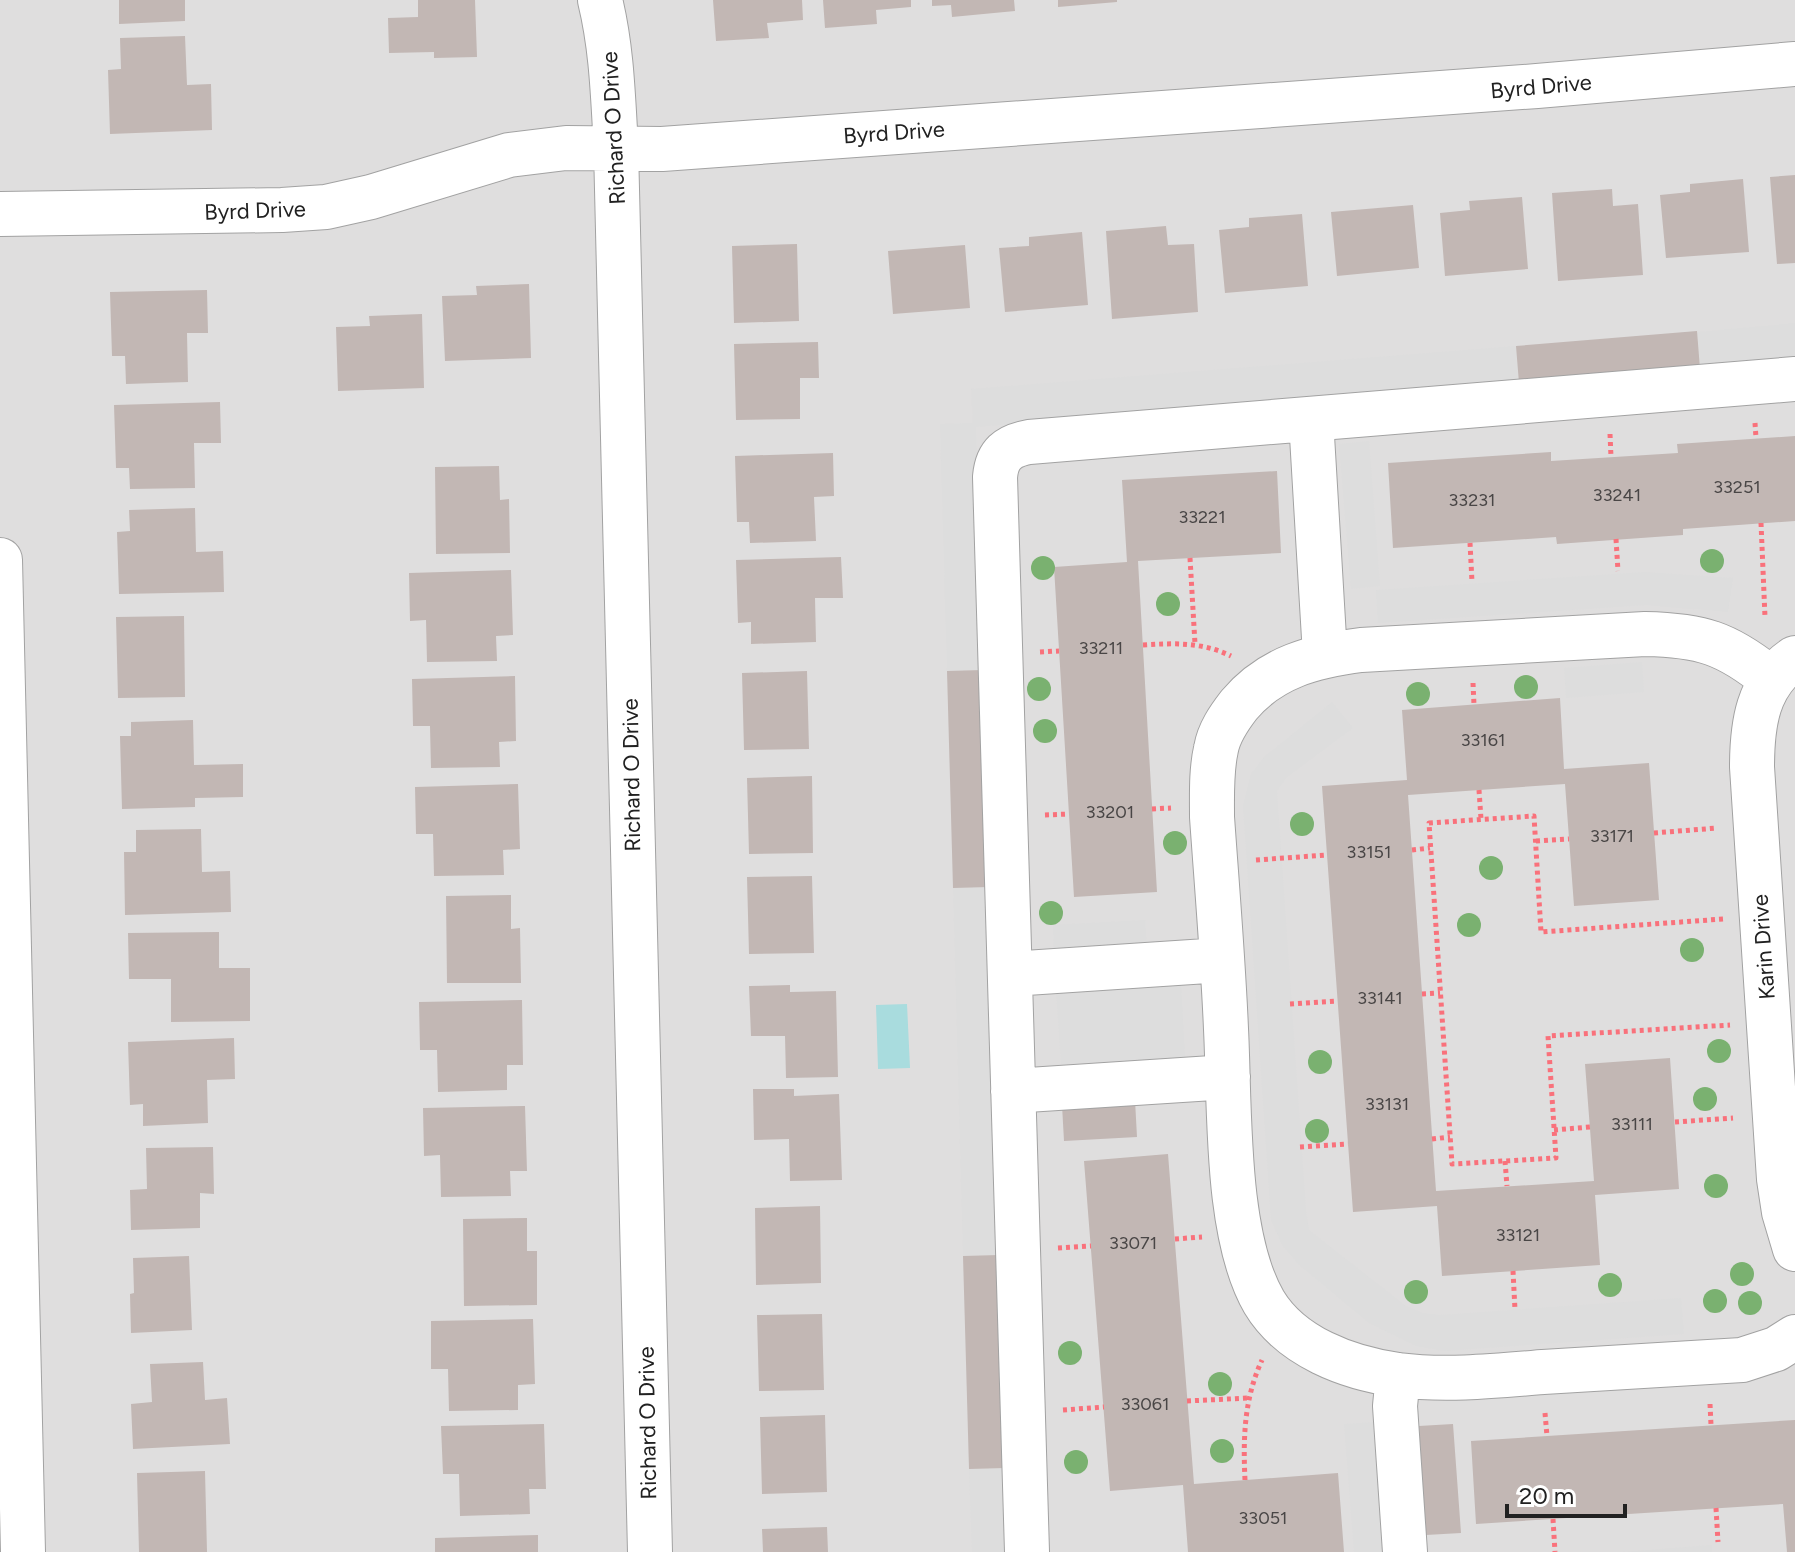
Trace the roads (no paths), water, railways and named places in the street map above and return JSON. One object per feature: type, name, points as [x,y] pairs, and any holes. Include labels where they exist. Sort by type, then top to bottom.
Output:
[{"type":"street","name":"Richard O Drive","points":[[600,0],[611,70],[616,148],[650,1552]]},
{"type":"street","name":"Byrd Drive","points":[[0,214],[267,211],[326,207],[371,197],[509,155],[566,148],[694,147],[1537,86],[1795,64]]},
{"type":"street","points":[[1027,1552],[996,465],[1003,453],[1014,445],[1029,442],[1795,379]]},
{"type":"street","points":[[1311,419],[1325,655]]},
{"type":"street","points":[[0,560],[23,1552]]},
{"type":"street","points":[[1783,668],[1750,662],[1720,645],[1684,635],[1645,634],[1361,650],[1325,655],[1276,673],[1248,694],[1227,719],[1216,746],[1212,817],[1240,1235],[1250,1273],[1265,1304],[1286,1330],[1312,1348],[1366,1368],[1398,1375],[1450,1378],[1742,1360],[1776,1349],[1795,1337]]},
{"type":"street","name":"Karin Drive","points":[[1783,668],[1754,722],[1752,767],[1779,1179],[1784,1212],[1795,1249]]},
{"type":"street","points":[[1010,974],[1222,960]]},
{"type":"street","points":[[1013,1091],[1228,1077]]},
{"type":"street","points":[[1398,1375],[1395,1406],[1405,1552]]},
{"type":"water","points":[[907,1004],[910,1068],[878,1069],[876,1005]]}]
